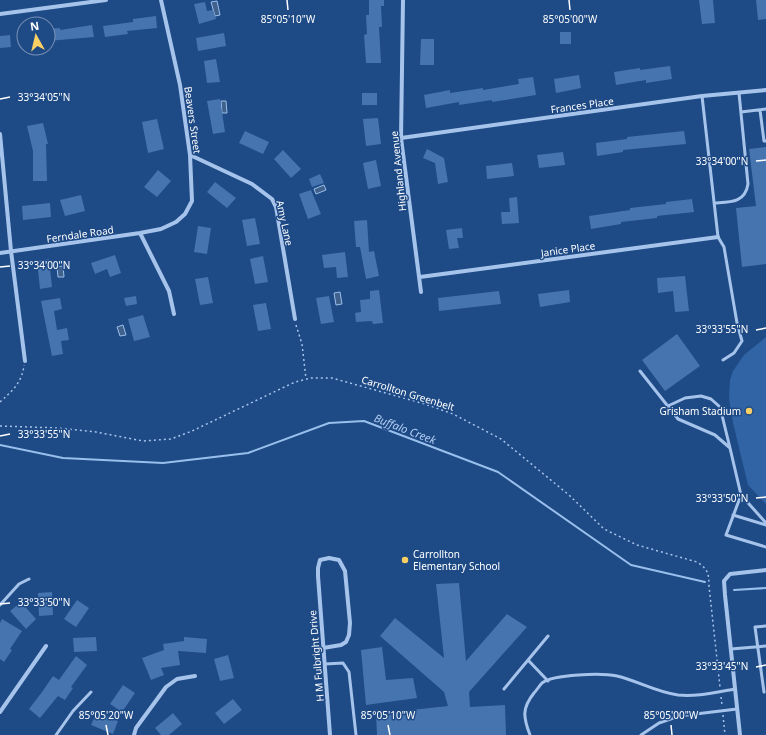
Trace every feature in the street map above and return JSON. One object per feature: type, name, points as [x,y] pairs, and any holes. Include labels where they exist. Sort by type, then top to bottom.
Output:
[{"type":"street","points":[[0,14],[106,0]]},
{"type":"street","name":"Beavers Street","points":[[160,0],[180,85],[190,155],[192,201],[185,214],[176,222],[161,229]]},
{"type":"street","name":"Highland Avenue","points":[[404,0],[401,138],[421,292]]},
{"type":"street","name":"Frances Place","points":[[401,138],[702,96],[766,90]]},
{"type":"street","points":[[0,134],[11,251],[25,362]]},
{"type":"street","name":"Amy Lane","points":[[190,155],[252,184],[272,198],[276,207],[294,319]]},
{"type":"street","name":"Ferndale Road","points":[[0,253],[161,229]]},
{"type":"street","points":[[140,233],[169,291],[174,314]]},
{"type":"street","name":"Janice Place","points":[[420,277],[718,237]]},
{"type":"street","name":"H M Fulbright Drive","points":[[323,648],[341,646],[346,642],[349,635],[350,623],[345,571],[339,560],[329,558],[320,560],[318,576],[323,648],[330,735]]},
{"type":"street","points":[[740,735],[724,581],[730,574],[766,570]]},
{"type":"street","points":[[0,712],[46,646]]},
{"type":"street","points":[[134,735],[136,728],[166,687],[177,679],[195,676]]},
{"type":"lane","points":[[715,203],[733,202],[740,198],[747,190],[748,184],[739,93]]},
{"type":"lane","points":[[702,96],[718,237],[724,247],[742,341],[734,353],[723,360]]},
{"type":"lane","points":[[741,112],[766,109]]},
{"type":"lane","points":[[760,110],[764,141],[766,141]]},
{"type":"lane","points":[[640,371],[678,419],[715,435],[730,448]]},
{"type":"lane","points":[[668,406],[685,398],[701,396],[711,399],[720,407],[741,495],[766,524]]},
{"type":"lane","points":[[741,495],[726,535],[766,547]]},
{"type":"lane","points":[[733,515],[766,524]]},
{"type":"lane","points":[[0,606],[19,584],[29,579]]},
{"type":"lane","points":[[764,692],[755,627],[766,626]]},
{"type":"lane","points":[[504,689],[548,636]]},
{"type":"lane","points":[[731,649],[766,646]]},
{"type":"lane","points":[[528,660],[548,681]]},
{"type":"lane","points":[[325,664],[343,664],[349,672],[356,735]]},
{"type":"lane","points":[[530,735],[526,726],[524,714],[526,704],[543,683],[565,676],[608,675],[631,680],[652,689],[677,695],[692,696],[735,689]]},
{"type":"lane","points":[[56,735],[73,711],[91,692]]},
{"type":"lane","points":[[641,735],[659,723],[679,716],[737,709]]},
{"type":"path","points":[[294,319],[302,344],[306,379]]},
{"type":"path","points":[[0,402],[14,390],[20,382],[24,372],[25,362]]},
{"type":"path","name":"Carrollton Greenbelt","points":[[0,426],[96,432],[144,441],[171,439],[192,431],[295,382],[311,378],[332,378],[425,404],[453,414],[501,438],[569,495],[604,529],[637,545],[697,562],[705,567],[709,576],[720,692],[726,735]]},
{"type":"path","points":[[719,716],[723,715]]},
{"type":"shaded area","points":[[217,1],[220,15],[215,16],[211,2]]},
{"type":"shaded area","points":[[221,101],[226,101],[227,113],[222,113]]},
{"type":"shaded area","points":[[324,185],[326,190],[316,194],[314,189]]},
{"type":"shaded area","points":[[63,266],[64,277],[58,277],[57,267]]},
{"type":"shaded area","points":[[340,292],[342,304],[336,305],[334,293]]},
{"type":"shaded area","points":[[123,325],[126,335],[120,336],[117,327]]},
{"type":"shaded area","name":"Grisham Stadium","points":[[766,337],[766,504],[748,485],[733,423],[729,398],[730,380],[733,371],[744,355]]},
{"type":"building","points":[[369,0],[384,0],[384,6],[381,6],[382,27],[379,27],[381,63],[366,63],[364,35],[367,34],[366,15],[369,15]]},
{"type":"building","points":[[699,0],[713,0],[715,23],[702,24]]},
{"type":"building","points":[[756,0],[766,0],[766,19],[758,20]]},
{"type":"building","points":[[205,2],[207,11],[213,10],[216,19],[199,24],[194,4]]},
{"type":"building","points":[[156,16],[157,28],[127,31],[128,34],[105,37],[103,26],[133,22],[133,19]]},
{"type":"building","points":[[92,25],[94,37],[56,40],[56,28],[60,28],[60,30]]},
{"type":"building","points":[[560,32],[571,32],[571,44],[560,44]]},
{"type":"building","points":[[224,33],[226,46],[198,51],[196,38]]},
{"type":"building","points":[[10,35],[11,47],[0,48],[0,36]]},
{"type":"building","points":[[421,39],[434,39],[434,65],[420,65]]},
{"type":"building","points":[[216,59],[220,82],[207,83],[204,61]]},
{"type":"building","points":[[670,66],[672,79],[646,83],[646,80],[616,85],[614,72],[640,68],[640,70]]},
{"type":"building","points":[[579,75],[581,88],[556,93],[554,79]]},
{"type":"building","points":[[533,77],[536,95],[492,102],[492,100],[459,105],[459,102],[426,108],[424,95],[450,90],[450,93],[483,88],[483,90],[519,84],[518,79]]},
{"type":"building","points":[[362,93],[377,93],[377,105],[362,105]]},
{"type":"building","points":[[220,99],[225,132],[213,134],[207,101]]},
{"type":"building","points":[[378,118],[381,144],[366,146],[363,119]]},
{"type":"building","points":[[157,119],[164,149],[148,153],[142,122]]},
{"type":"building","points":[[43,123],[48,144],[46,144],[47,181],[33,181],[33,151],[27,126]]},
{"type":"building","points":[[245,131],[269,142],[263,154],[239,143]]},
{"type":"building","points":[[684,131],[686,144],[623,150],[623,152],[597,156],[596,143],[627,139],[627,137]]},
{"type":"building","points":[[766,147],[766,264],[742,267],[736,208],[756,206],[749,149]]},
{"type":"building","points":[[427,149],[444,158],[448,182],[438,184],[435,163],[423,158]]},
{"type":"building","points":[[283,150],[301,169],[291,178],[274,159]]},
{"type":"building","points":[[563,152],[565,165],[539,168],[537,155]]},
{"type":"building","points":[[376,160],[381,186],[368,189],[363,163]]},
{"type":"building","points":[[512,163],[514,176],[487,179],[486,166]]},
{"type":"building","points":[[158,170],[171,181],[157,197],[144,187]]},
{"type":"building","points":[[320,174],[324,183],[312,187],[309,179]]},
{"type":"building","points":[[215,182],[236,198],[227,208],[207,192]]},
{"type":"building","points":[[311,190],[321,214],[308,219],[299,194]]},
{"type":"building","points":[[81,195],[85,211],[65,216],[60,200]]},
{"type":"building","points":[[517,197],[519,223],[502,224],[501,212],[510,212],[509,198]]},
{"type":"building","points":[[692,199],[694,212],[657,216],[657,218],[621,222],[621,224],[591,229],[589,216],[630,210],[630,208],[666,204],[666,202]]},
{"type":"building","points":[[50,203],[51,217],[23,220],[22,206]]},
{"type":"building","points":[[255,218],[260,244],[247,246],[242,220]]},
{"type":"building","points":[[367,220],[369,252],[374,251],[379,276],[366,279],[360,247],[356,247],[354,221]]},
{"type":"building","points":[[198,226],[211,228],[207,254],[194,252]]},
{"type":"building","points":[[462,228],[463,238],[457,238],[459,248],[449,249],[446,230]]},
{"type":"building","points":[[345,252],[348,277],[337,278],[336,267],[324,268],[322,255]]},
{"type":"building","points":[[115,255],[121,273],[110,277],[107,269],[95,274],[91,263]]},
{"type":"building","points":[[263,256],[268,282],[255,284],[250,259]]},
{"type":"building","points":[[49,259],[52,287],[40,289],[37,261]]},
{"type":"building","points":[[685,276],[689,311],[675,312],[673,291],[658,293],[657,278]]},
{"type":"building","points":[[208,277],[213,303],[200,305],[195,279]]},
{"type":"building","points":[[379,290],[383,323],[373,324],[372,321],[356,322],[355,313],[361,312],[360,300],[370,299],[370,291]]},
{"type":"building","points":[[569,290],[570,302],[540,307],[538,294]]},
{"type":"building","points":[[499,291],[501,304],[439,311],[438,298]]},
{"type":"building","points":[[136,296],[137,304],[126,306],[124,298]]},
{"type":"building","points":[[329,296],[334,322],[321,324],[316,298]]},
{"type":"building","points":[[60,298],[62,309],[54,311],[57,330],[67,328],[69,340],[61,341],[63,354],[52,356],[41,301]]},
{"type":"building","points":[[266,303],[271,329],[258,331],[253,305]]},
{"type":"building","points":[[143,315],[150,337],[134,341],[128,319]]},
{"type":"building","points":[[677,334],[700,366],[665,391],[642,360]]},
{"type":"building","points":[[459,583],[466,661],[507,614],[527,627],[469,692],[470,707],[505,705],[506,735],[377,735],[376,714],[448,706],[444,692],[380,636],[395,618],[444,658],[436,584]]},
{"type":"building","points":[[52,592],[53,615],[39,616],[38,593]]},
{"type":"building","points":[[77,600],[89,608],[76,627],[64,619]]},
{"type":"building","points":[[21,602],[36,619],[26,629],[10,611]]},
{"type":"building","points":[[2,619],[22,631],[10,649],[12,650],[4,662],[0,659],[0,623]]},
{"type":"building","points":[[96,637],[97,651],[74,652],[73,638]]},
{"type":"building","points":[[184,637],[207,639],[206,653],[178,651],[180,665],[161,668],[164,675],[151,680],[142,658],[164,650],[163,644],[184,641]]},
{"type":"building","points":[[382,647],[386,680],[413,678],[417,698],[366,705],[361,650]]},
{"type":"building","points":[[228,655],[234,678],[220,681],[214,659]]},
{"type":"building","points":[[76,656],[87,665],[71,687],[73,688],[65,700],[58,696],[40,718],[29,709],[53,676],[59,680]]},
{"type":"building","points":[[123,685],[135,693],[122,712],[110,704]]},
{"type":"building","points":[[233,699],[242,710],[224,724],[215,713]]},
{"type":"building","points":[[97,712],[118,721],[113,734],[91,725]]},
{"type":"building","points":[[173,713],[182,724],[169,735],[161,735],[155,728]]},
{"type":"waterway","name":"Buffalo Creek","points":[[0,445],[63,458],[163,463],[248,453],[329,423],[364,421],[498,472],[631,565],[705,582]]},
{"type":"waterway","name":"Buffalo Creek","points":[[734,590],[766,588]]},
{"type":"place","name":"Grisham Stadium","points":[[749,411]]},
{"type":"place","name":"Carrollton Elementary School","points":[[405,560]]}]
